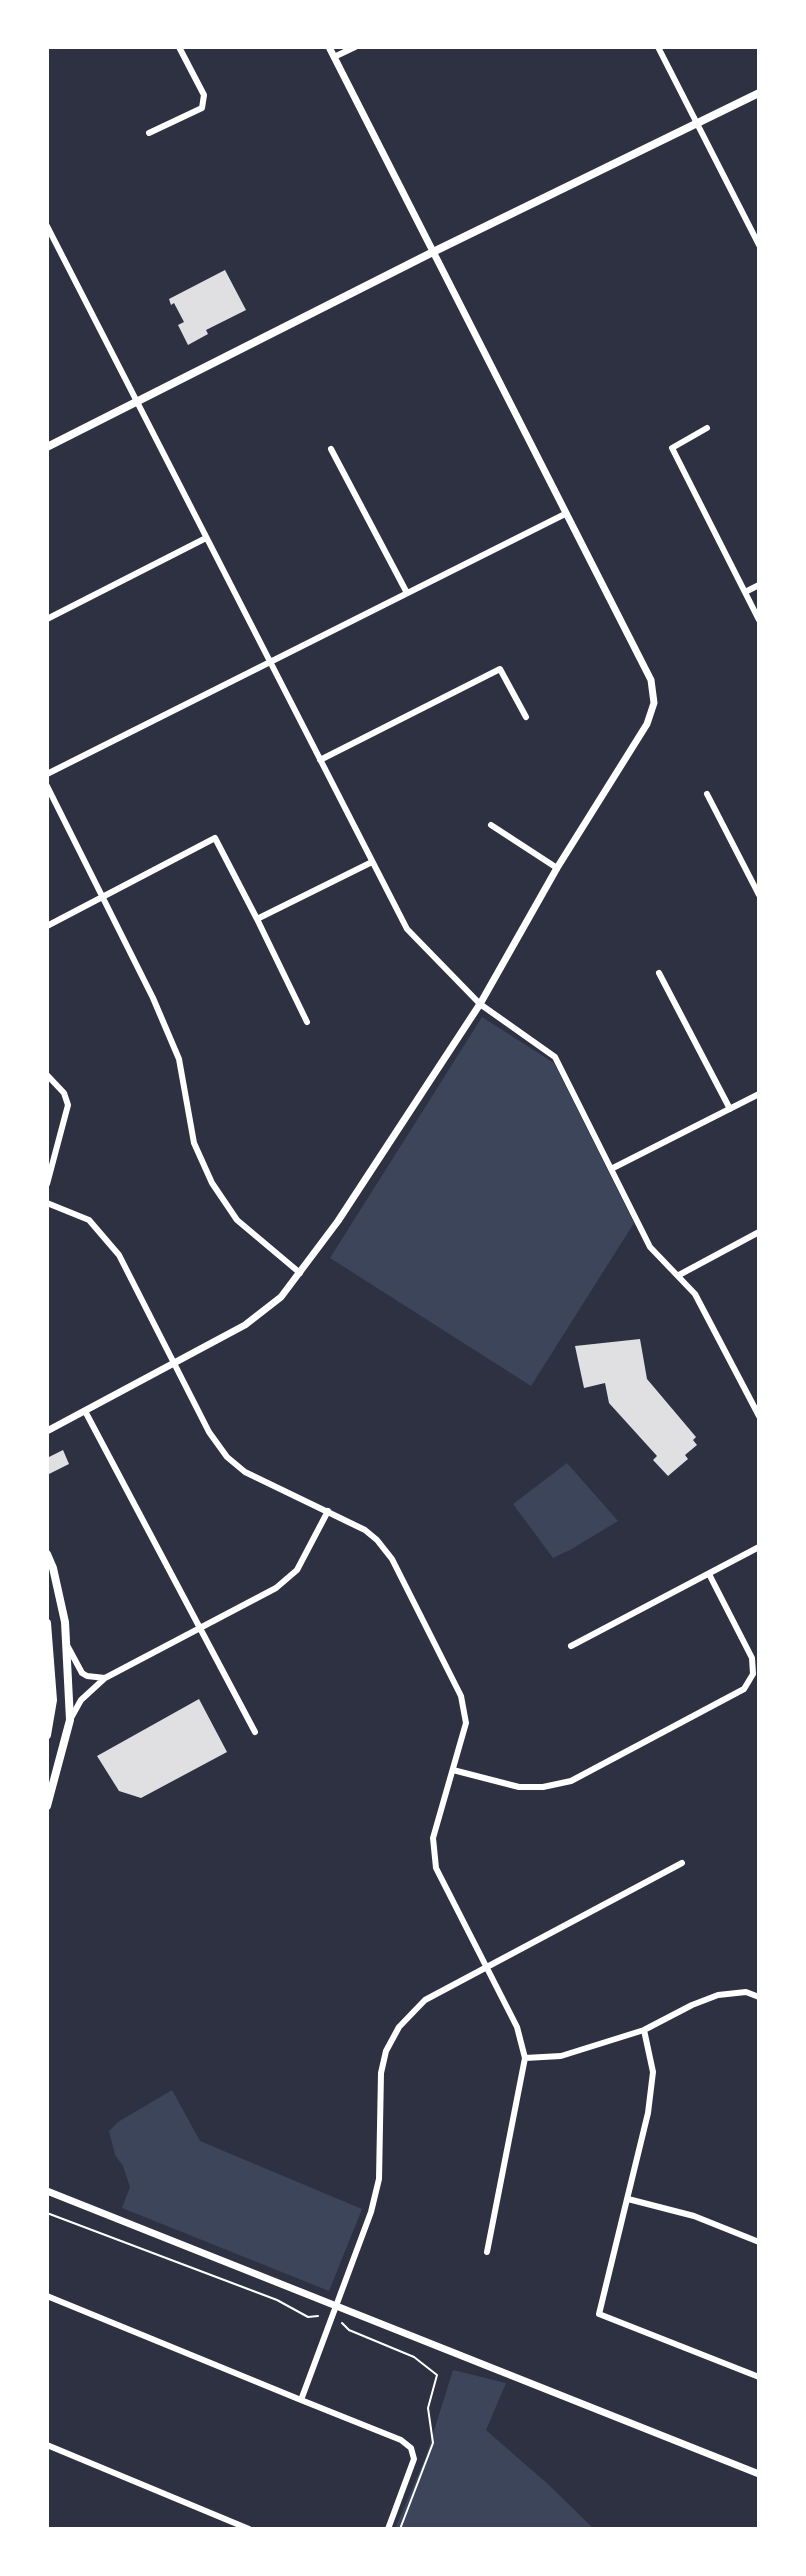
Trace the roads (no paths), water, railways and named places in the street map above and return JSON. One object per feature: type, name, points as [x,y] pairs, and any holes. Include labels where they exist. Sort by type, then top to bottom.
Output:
[{"type":"main road","points":[[47,447],[433,252],[759,93]]},
{"type":"main road","points":[[47,1554],[53,1568],[65,1622],[70,1720],[47,1806]]},
{"type":"main road","points":[[47,1623],[53,1700],[47,1735]]},
{"type":"street","points":[[149,133],[202,108],[204,96],[179,47]]},
{"type":"street","points":[[47,1431],[245,1325],[281,1297],[338,1221],[480,1004],[557,868],[648,724],[654,703],[651,680],[329,47]]},
{"type":"street","points":[[334,57],[355,47]]},
{"type":"street","points":[[658,47],[759,245]]},
{"type":"street","points":[[47,226],[407,929],[480,1004],[555,1057],[650,1247],[695,1294],[759,1416]]},
{"type":"street","points":[[707,428],[671,448],[759,620]]},
{"type":"street","points":[[331,449],[407,593]]},
{"type":"street","points":[[47,774],[565,514]]},
{"type":"street","points":[[47,619],[206,538]]},
{"type":"street","points":[[745,592],[759,585]]},
{"type":"street","points":[[320,760],[500,669],[526,717]]},
{"type":"street","points":[[47,786],[153,998],[179,1059],[194,1143],[212,1183],[237,1220],[300,1273]]},
{"type":"street","points":[[707,794],[759,895]]},
{"type":"street","points":[[491,825],[557,868]]},
{"type":"street","points":[[47,926],[215,838],[307,1022]]},
{"type":"street","points":[[257,919],[372,862]]},
{"type":"street","points":[[659,973],[730,1109]]},
{"type":"street","points":[[47,1075],[64,1093],[68,1105],[47,1184]]},
{"type":"street","points":[[611,1169],[759,1094]]},
{"type":"street","points":[[47,1203],[89,1220],[119,1255],[209,1432],[227,1457],[245,1472],[365,1530],[377,1540],[392,1559],[461,1696],[466,1723],[433,1838],[436,1868],[517,2027],[525,2058],[487,2252]]},
{"type":"street","points":[[679,1275],[759,1232]]},
{"type":"street","points":[[85,1411],[256,1732]]},
{"type":"street","points":[[70,1720],[81,1700],[105,1678],[276,1588],[297,1570],[328,1511]]},
{"type":"street","points":[[571,1646],[759,1547]]},
{"type":"street","points":[[453,1770],[519,1787],[543,1787],[572,1781],[744,1689],[753,1674],[752,1658],[709,1574]]},
{"type":"street","points":[[67,1644],[82,1672],[88,1676],[105,1678]]},
{"type":"street","points":[[301,2400],[371,2212],[379,2179],[381,2073],[386,2051],[399,2027],[425,2000],[682,1863]]},
{"type":"street","points":[[525,2058],[561,2056],[645,2030],[692,2005],[718,1995],[746,1992],[759,1997]]},
{"type":"street","points":[[645,2030],[653,2072],[648,2113],[599,2314],[759,2377]]},
{"type":"street","points":[[47,2191],[759,2474]]},
{"type":"street","points":[[628,2199],[694,2216],[759,2242]]},
{"type":"street","points":[[47,2296],[401,2440],[411,2448],[414,2459],[388,2529]]},
{"type":"street","points":[[47,2445],[249,2529]]}]
